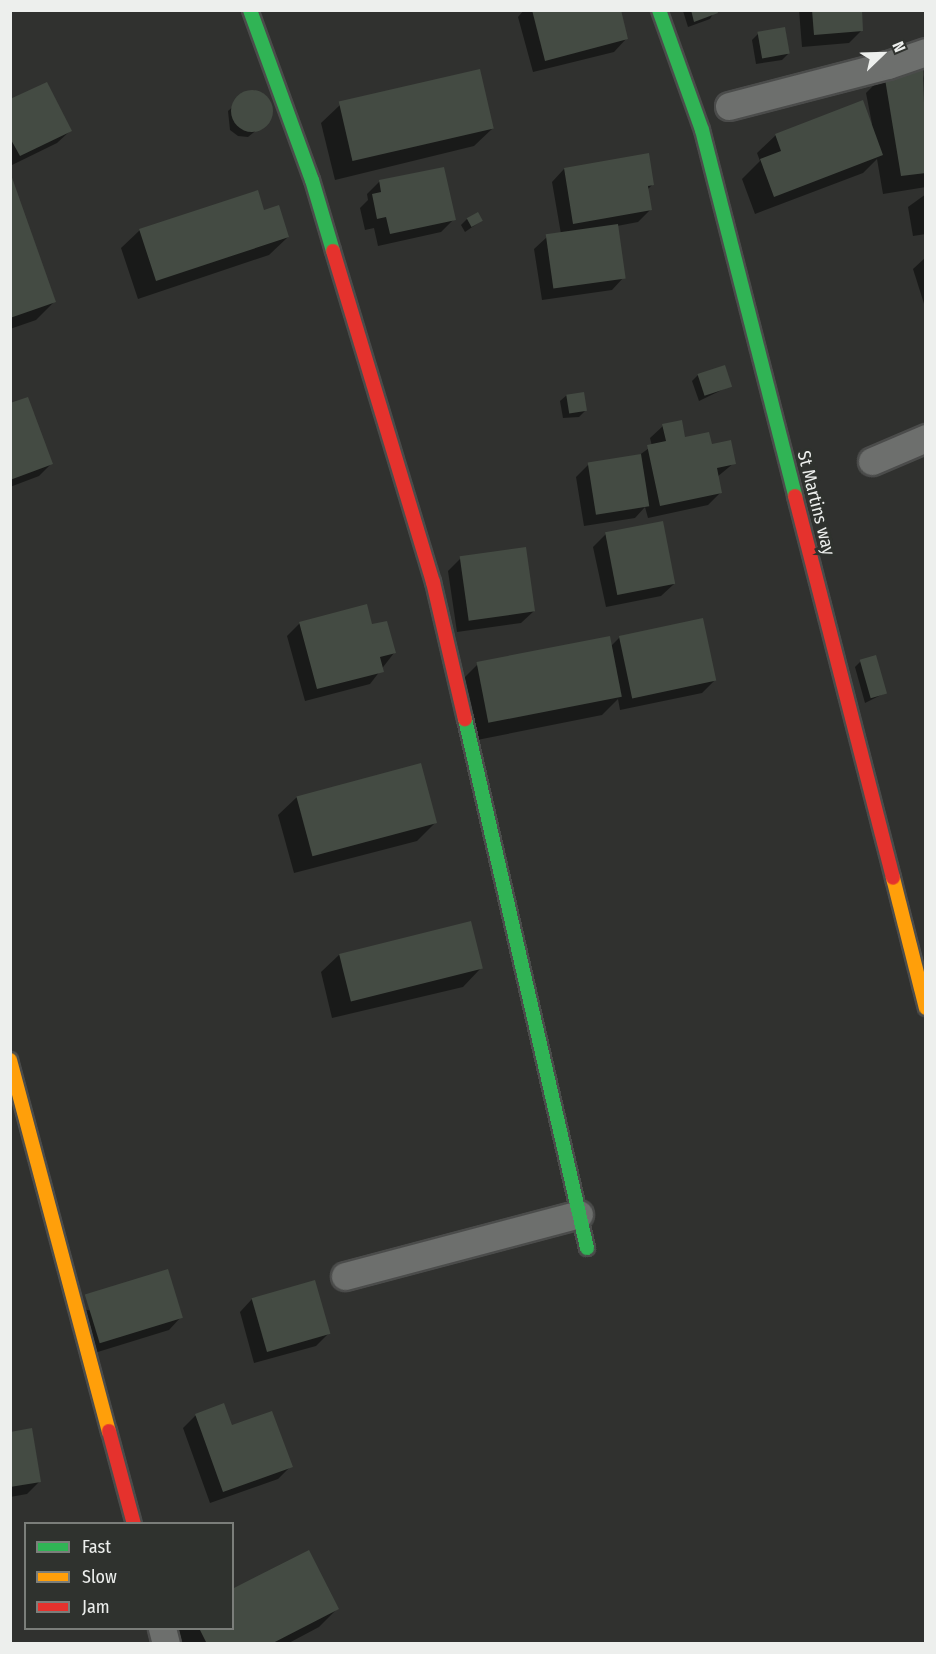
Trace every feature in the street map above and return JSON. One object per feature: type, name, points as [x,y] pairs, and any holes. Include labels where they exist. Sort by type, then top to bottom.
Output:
[{"type":"street","points":[[250,10],[312,180],[433,582],[587,1248]]},
{"type":"street","name":"St Martins way","points":[[659,10],[702,130],[926,1008]]},
{"type":"street","points":[[729,106],[888,65],[926,52]]},
{"type":"street","points":[[872,461],[926,438]]},
{"type":"street","points":[[10,1060],[133,1522]]},
{"type":"street","points":[[345,1276],[579,1214]]},
{"type":"building","points":[[532,10],[621,10],[628,39],[545,61]]},
{"type":"building","points":[[691,10],[717,10],[718,13],[694,22]]},
{"type":"building","points":[[812,10],[862,10],[863,31],[814,35]]},
{"type":"building","points":[[785,27],[790,54],[762,58],[757,32]]},
{"type":"building","points":[[923,67],[926,173],[901,176],[884,73]]},
{"type":"building","points":[[480,69],[494,128],[352,161],[339,102]]},
{"type":"building","points":[[47,82],[72,131],[20,156],[10,138],[10,99]]},
{"type":"building","points":[[252,90],[267,96],[273,111],[267,126],[252,132],[237,126],[231,111],[237,96]]},
{"type":"building","points":[[863,100],[883,155],[774,197],[760,159],[781,151],[775,134]]},
{"type":"building","points":[[649,153],[654,185],[648,186],[652,210],[573,224],[564,168]]},
{"type":"building","points":[[444,167],[456,220],[390,234],[386,217],[377,219],[372,194],[381,192],[379,180]]},
{"type":"building","points":[[10,172],[56,302],[10,318]]},
{"type":"building","points":[[258,190],[264,210],[279,205],[289,237],[156,281],[139,229]]},
{"type":"building","points":[[478,212],[483,221],[471,227],[467,218]]},
{"type":"building","points":[[618,224],[626,278],[553,289],[546,234]]},
{"type":"building","points":[[725,365],[732,387],[705,396],[697,374]]},
{"type":"building","points":[[584,392],[587,411],[569,414],[566,395]]},
{"type":"building","points":[[28,397],[53,464],[10,480],[10,403]]},
{"type":"building","points":[[682,420],[685,437],[709,432],[712,444],[731,440],[736,464],[717,468],[722,493],[660,506],[647,445],[666,441],[662,424]]},
{"type":"building","points":[[641,454],[649,506],[596,515],[588,462]]},
{"type":"building","points":[[663,521],[675,584],[617,595],[605,532]]},
{"type":"building","points":[[526,547],[535,611],[469,621],[460,556]]},
{"type":"building","points":[[367,604],[372,624],[387,621],[396,653],[380,657],[384,672],[317,689],[299,622]]},
{"type":"building","points":[[703,618],[716,681],[632,698],[619,636]]},
{"type":"building","points":[[610,636],[622,697],[488,723],[476,662]]},
{"type":"building","points":[[876,655],[887,693],[871,698],[860,660]]},
{"type":"building","points":[[421,763],[437,823],[312,856],[296,796]]},
{"type":"building","points":[[471,921],[483,969],[351,1001],[339,954]]},
{"type":"building","points":[[168,1269],[183,1318],[100,1343],[85,1294]]},
{"type":"building","points":[[315,1280],[330,1334],[267,1352],[252,1298]]},
{"type":"building","points":[[224,1403],[232,1425],[272,1411],[293,1467],[223,1492],[195,1414]]},
{"type":"building","points":[[32,1428],[41,1482],[10,1487],[10,1432]]},
{"type":"building","points":[[309,1550],[339,1609],[271,1644],[207,1644],[200,1630],[234,1630],[234,1588]]},
{"type":"traffic: fast","points":[[250,10],[312,180],[333,251]]},
{"type":"traffic: fast","points":[[659,10],[702,130],[795,496]]},
{"type":"traffic: fast","points":[[465,719],[587,1248]]},
{"type":"traffic: slow","points":[[893,878],[926,1008]]},
{"type":"traffic: slow","points":[[10,1060],[109,1431]]},
{"type":"traffic: jam","points":[[333,251],[433,582],[465,719]]},
{"type":"traffic: jam","points":[[795,496],[893,878]]},
{"type":"traffic: jam","points":[[109,1431],[133,1522]]}]
